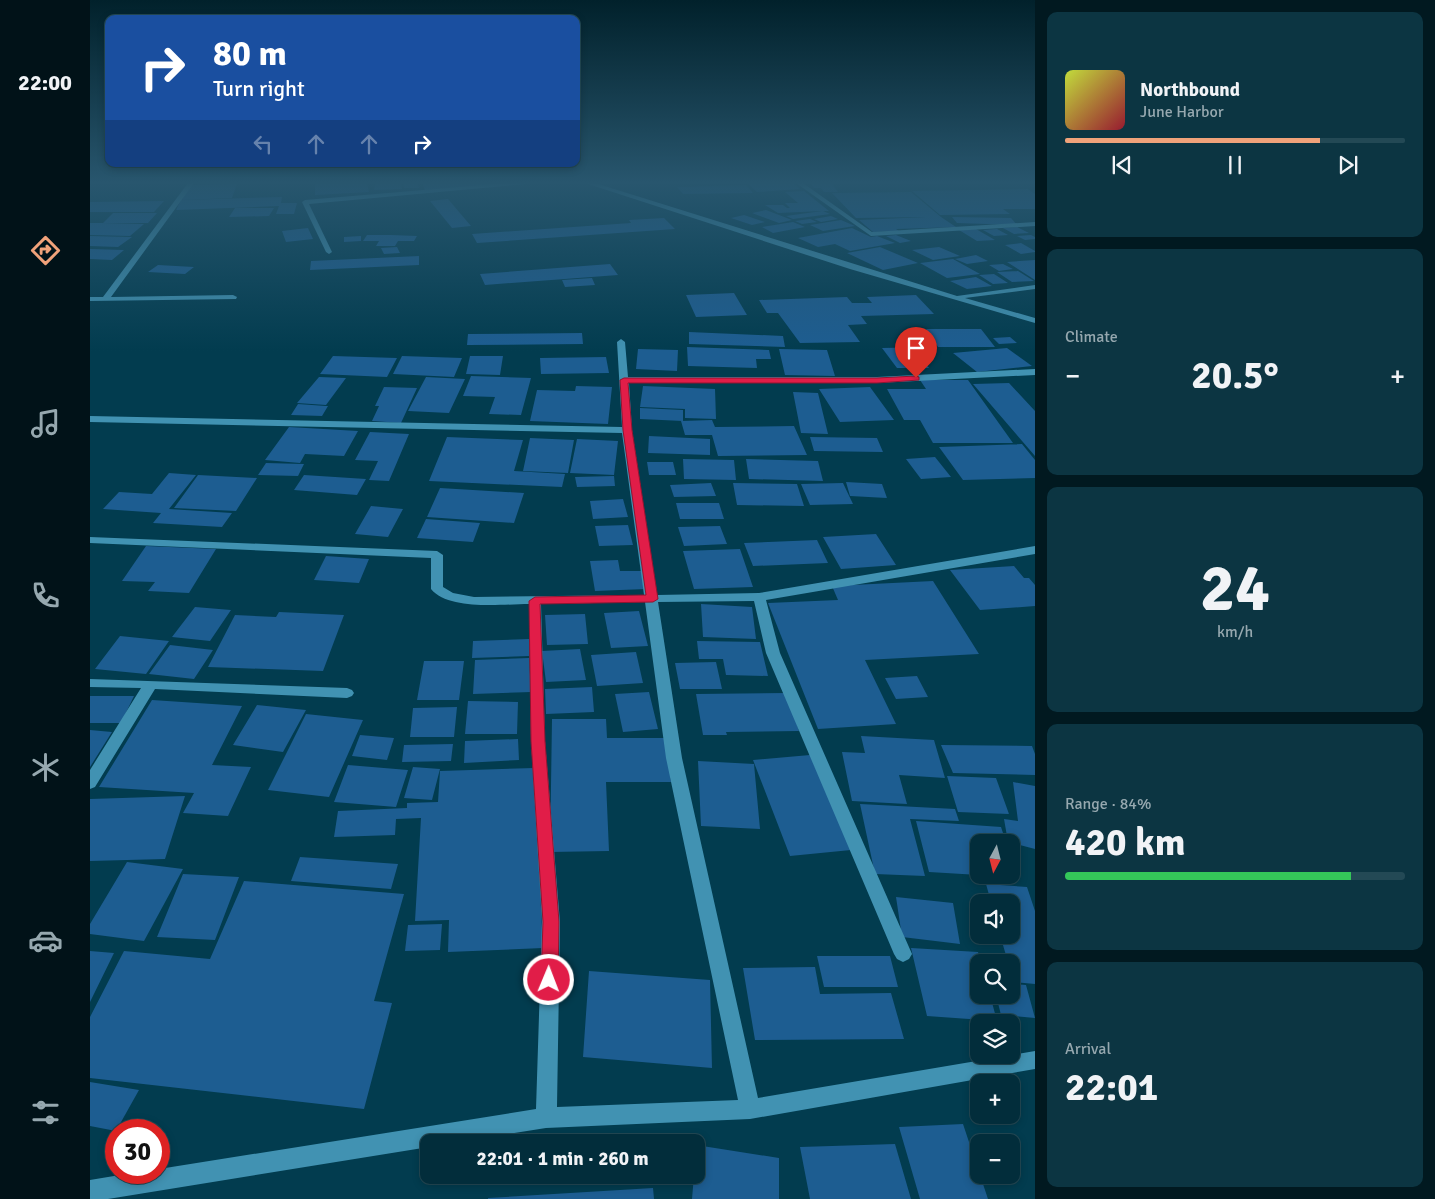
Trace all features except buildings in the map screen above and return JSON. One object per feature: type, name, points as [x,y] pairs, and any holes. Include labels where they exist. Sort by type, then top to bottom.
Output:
[{"type":"street","points":[[105,299],[149,239]]},
{"type":"street","points":[[323,239],[329,252]]},
{"type":"street","points":[[763,239],[1035,320]]},
{"type":"street","points":[[954,297],[1035,287]]},
{"type":"street","points":[[90,299],[233,297]]},
{"type":"street","points":[[621,342],[627,430],[653,599],[674,758],[750,1110]]},
{"type":"street","points":[[624,380],[877,380],[1035,372]]},
{"type":"street","points":[[90,419],[627,430]]},
{"type":"street","points":[[90,540],[436,555],[437,590],[449,596],[474,601],[760,597],[1035,550]]},
{"type":"street","points":[[760,597],[773,654],[904,954]]},
{"type":"street","points":[[535,601],[538,741],[551,922],[546,1118]]},
{"type":"street","points":[[90,683],[347,693]]},
{"type":"street","points":[[90,783],[151,684]]},
{"type":"street","points":[[90,1191],[546,1118],[750,1110],[1035,1060]]},
{"type":"route","points":[[549,980],[551,922],[538,741],[535,601],[653,599],[627,430],[624,380],[877,380],[916,378]]}]
